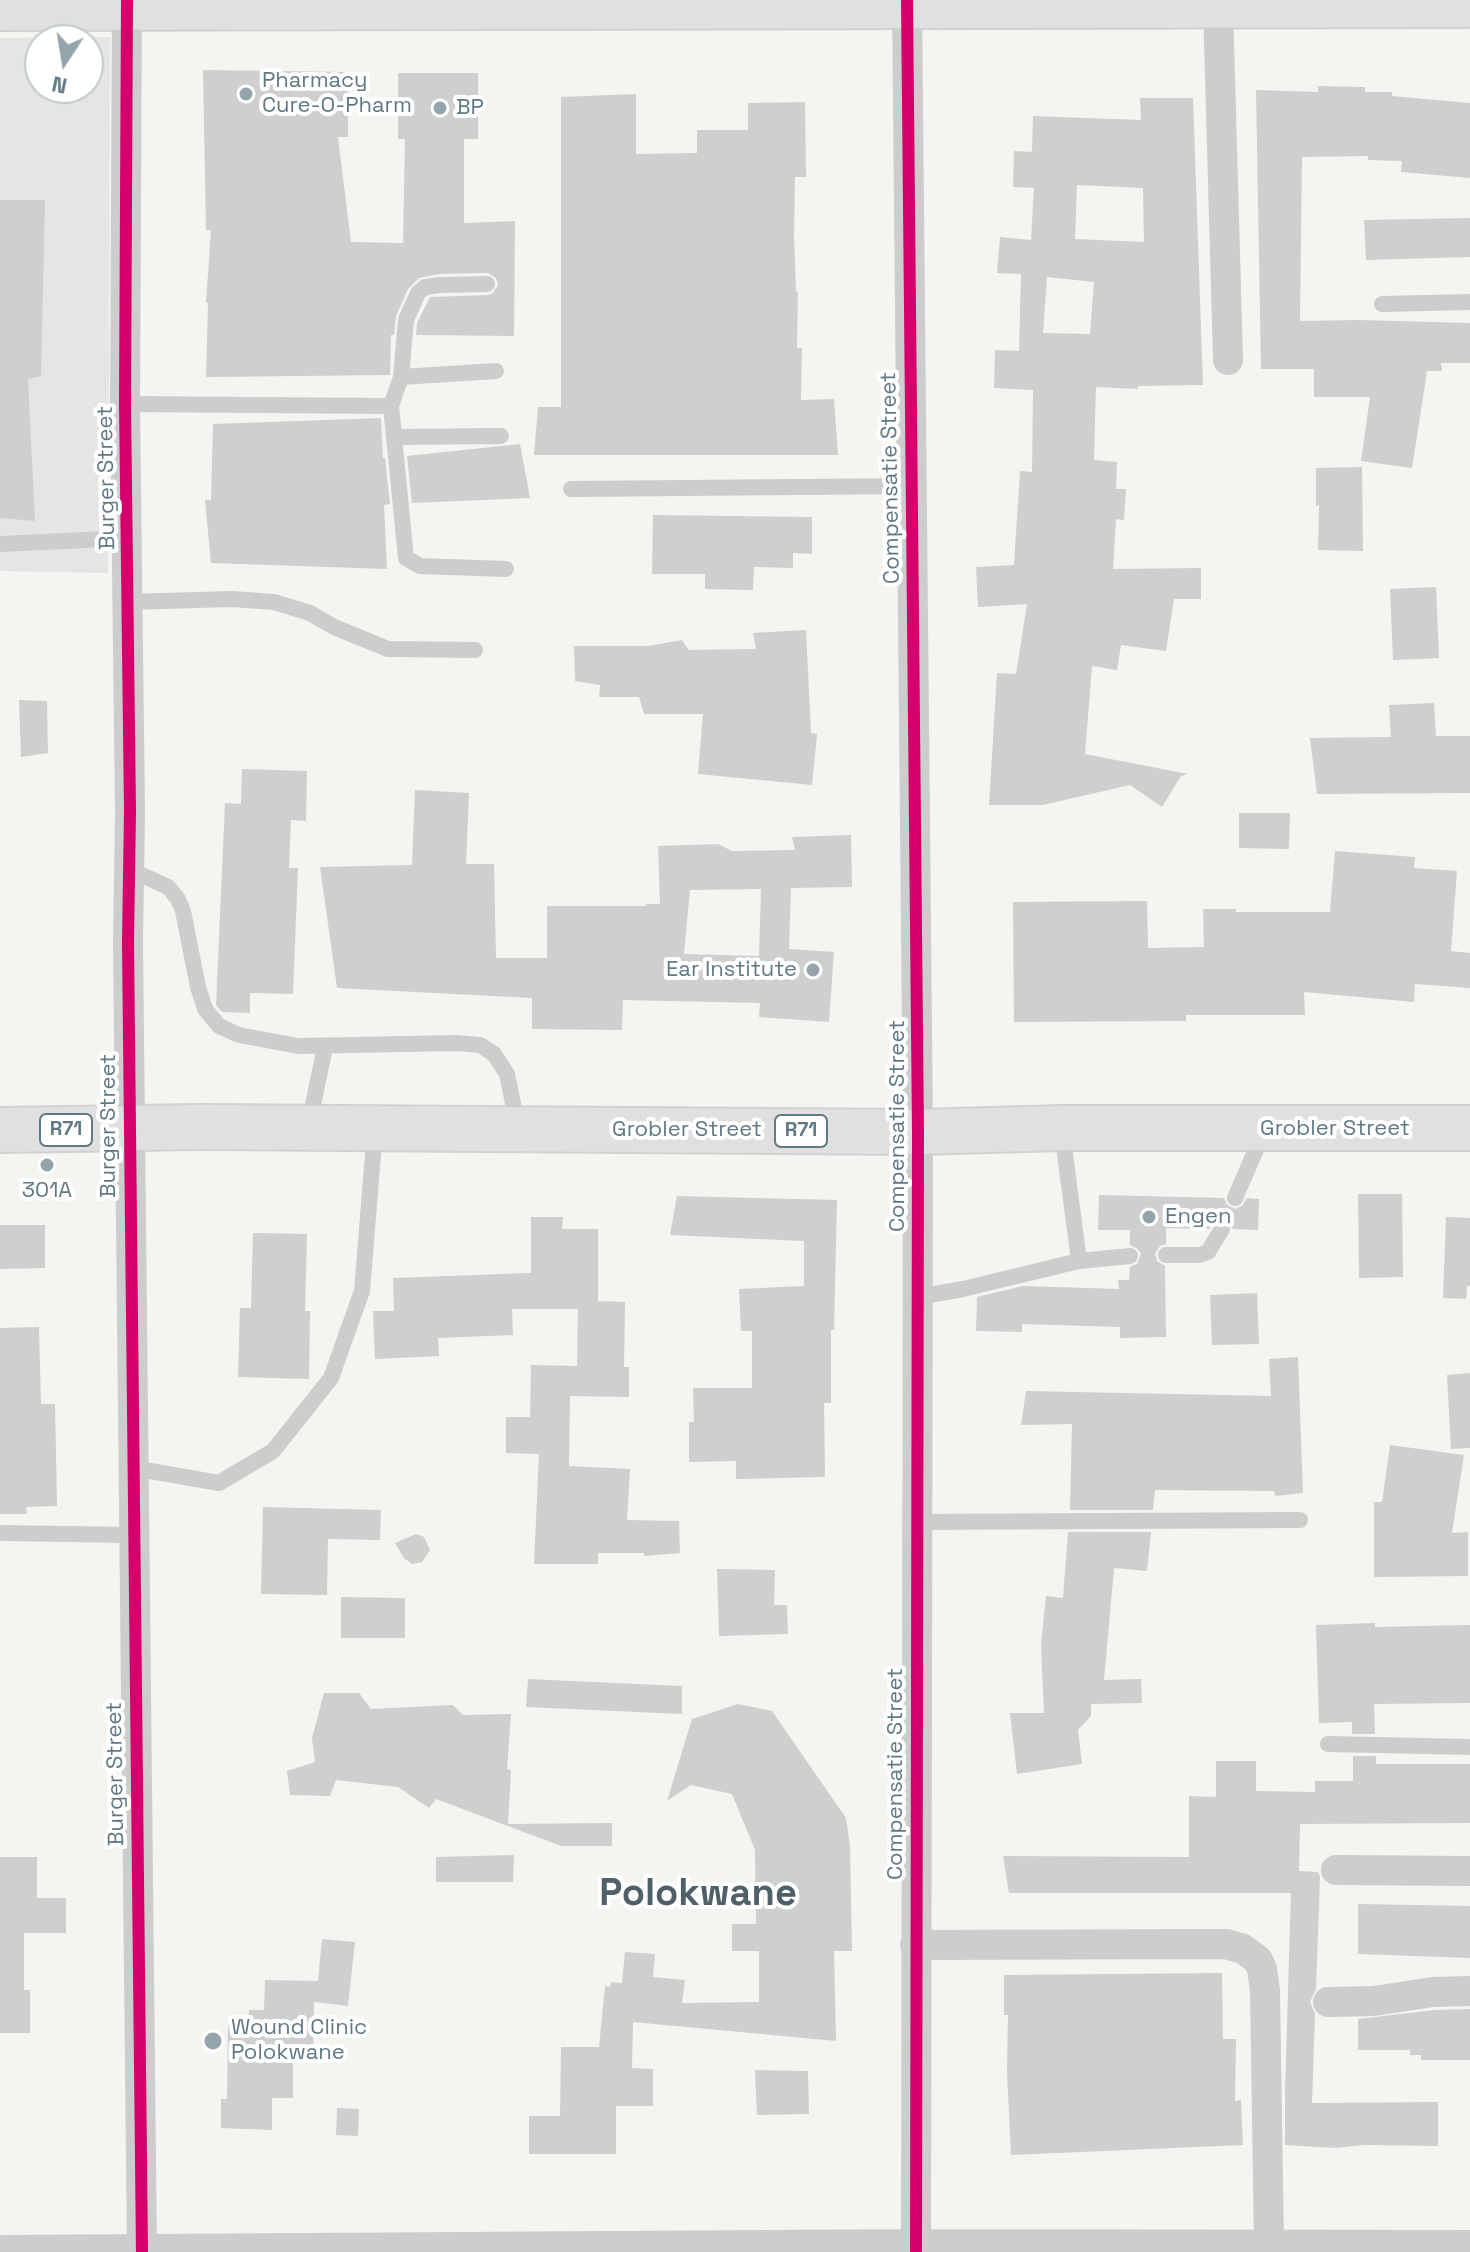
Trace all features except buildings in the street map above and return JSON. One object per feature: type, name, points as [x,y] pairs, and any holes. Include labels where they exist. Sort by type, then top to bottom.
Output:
[{"type":"main road","points":[[0,8],[126,4],[1470,5]]},
{"type":"main road","name":"Grobler Street","points":[[0,1130],[375,1128],[918,1132],[1061,1128],[1470,1128]]},
{"type":"street","name":"Compensatie Street","points":[[907,3],[918,1132],[916,2248]]},
{"type":"street","name":"Burger Street","points":[[126,4],[130,1174],[142,2250]]},
{"type":"street","points":[[1218,6],[1228,360]]},
{"type":"street","points":[[1336,1870],[1470,1871]]},
{"type":"street","points":[[915,1945],[1226,1944],[1243,1949],[1258,1960],[1265,1991],[1269,2245]]},
{"type":"street","points":[[1328,2002],[1374,2001],[1433,1992],[1470,1991]]},
{"type":"street","points":[[0,2250],[1470,2245]]},
{"type":"lane","points":[[487,284],[440,285],[425,287],[418,293],[406,320],[401,377],[391,406],[406,558],[420,566],[506,569]]},
{"type":"lane","points":[[1382,304],[1470,302]]},
{"type":"lane","points":[[401,377],[496,371]]},
{"type":"lane","points":[[125,404],[391,406]]},
{"type":"lane","points":[[394,437],[501,436]]},
{"type":"lane","points":[[571,489],[911,486]]},
{"type":"lane","points":[[0,544],[128,538]]},
{"type":"lane","points":[[128,602],[232,599],[274,602],[310,613],[334,627],[388,649],[475,650]]},
{"type":"lane","points":[[129,869],[168,887],[178,899],[205,1009],[219,1026],[239,1035],[298,1046],[480,1045],[494,1054],[507,1074],[519,1129]]},
{"type":"lane","points":[[308,1128],[325,1047]]},
{"type":"lane","points":[[133,1468],[219,1483],[273,1451],[331,1378],[362,1291],[375,1128]]},
{"type":"lane","points":[[1061,1128],[1079,1261]]},
{"type":"lane","points":[[1235,1198],[1265,1130]]},
{"type":"lane","points":[[1166,1255],[1208,1252],[1222,1229]]},
{"type":"lane","points":[[918,1297],[1079,1261],[1130,1256]]},
{"type":"lane","points":[[917,1522],[1300,1520]]},
{"type":"lane","points":[[0,1533],[133,1535]]},
{"type":"lane","points":[[1328,1744],[1470,1747]]},
{"type":"shaded area","points":[[104,37],[110,37],[108,573],[0,571],[0,38],[24,38],[24,104],[104,104]]},
{"type":"cycle path","points":[[127,0],[125,404],[130,812],[128,942],[142,2252]]},
{"type":"cycle path","points":[[907,0],[918,1132],[916,2252]]},
{"type":"place","name":"Pharmacy Cure-O-Pharm","points":[[246,94]]},
{"type":"place","name":"BP","points":[[440,108]]},
{"type":"place","name":"Ear Institute","points":[[813,970]]},
{"type":"place","name":"301A","points":[[47,1165]]},
{"type":"place","name":"Engen","points":[[1149,1217]]},
{"type":"place","name":"Wound Clinic Polokwane","points":[[213,2041]]},
{"type":"district","name":"Polokwane","points":[[698,1895]]}]
